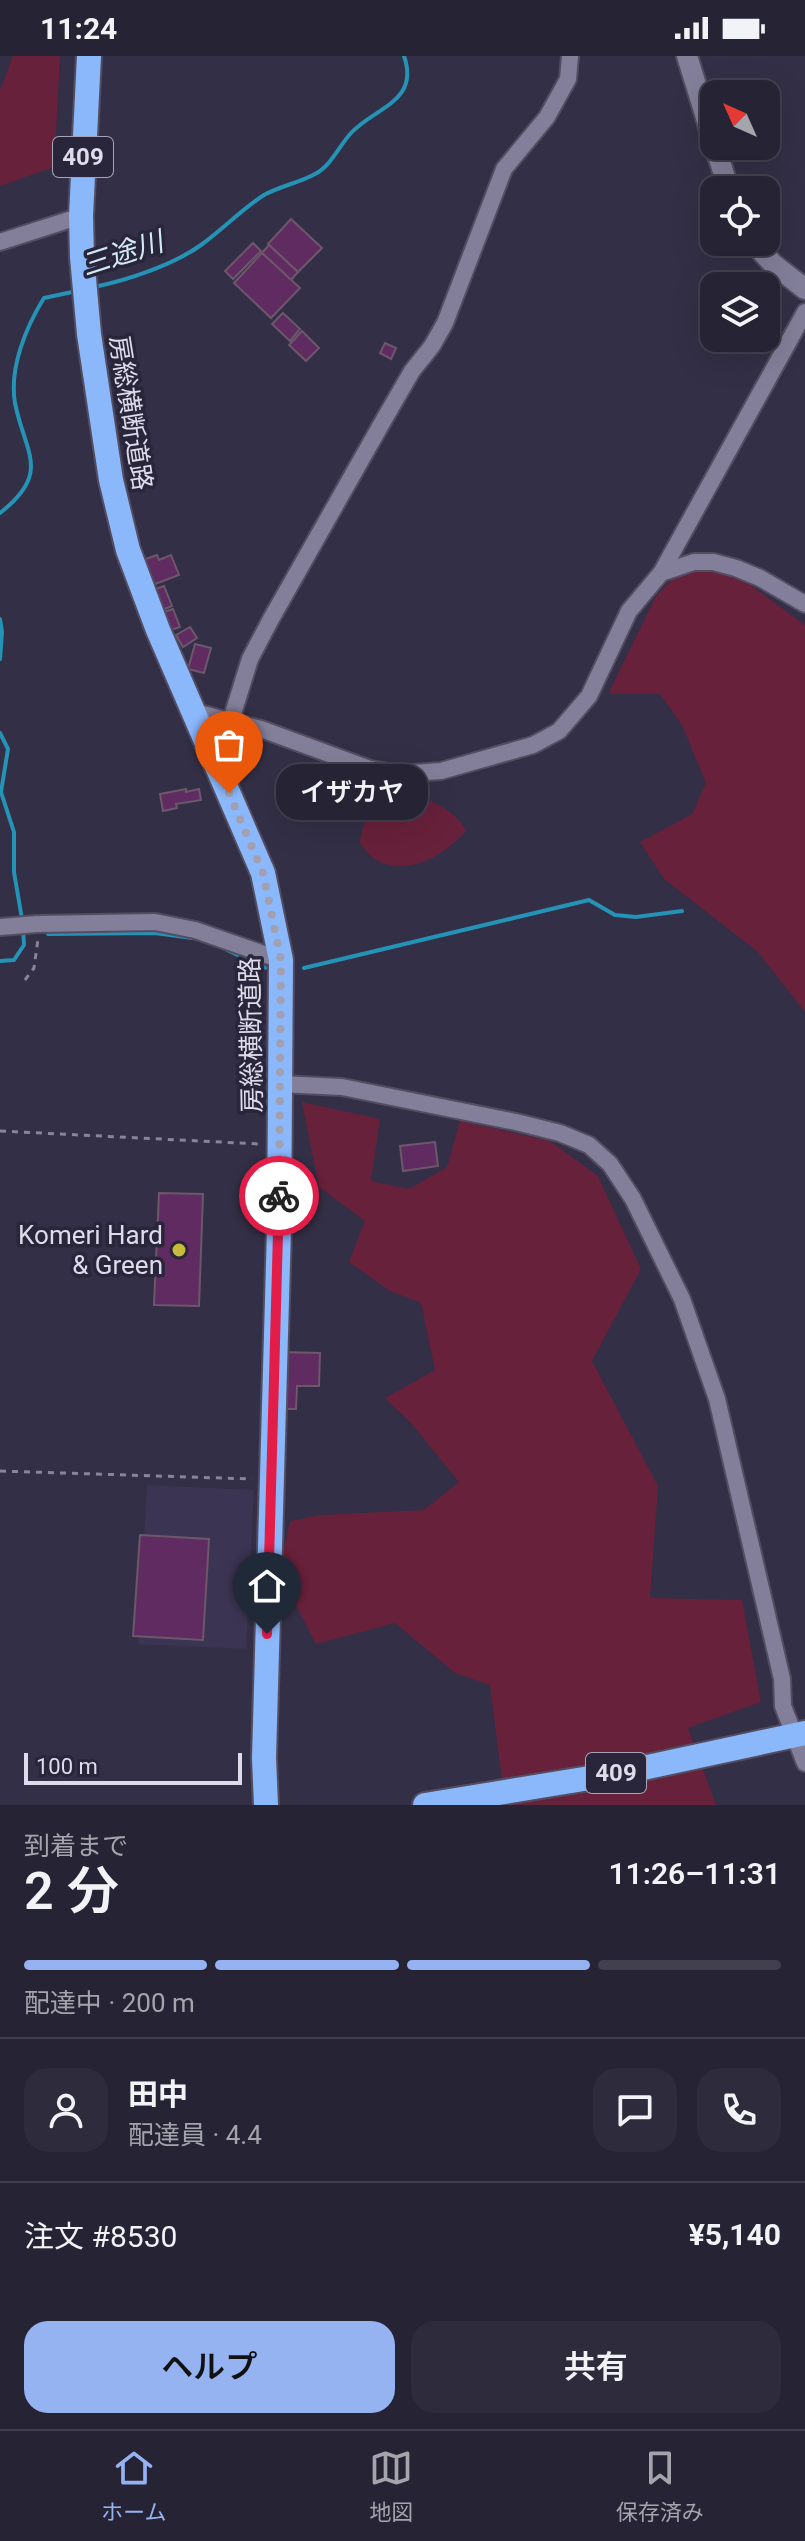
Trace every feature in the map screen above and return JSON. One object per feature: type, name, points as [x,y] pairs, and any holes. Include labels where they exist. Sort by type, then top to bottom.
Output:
[{"type":"highway","name":"房総横断道路","points":[[89,56],[81,216],[82,257],[89,334],[111,480],[128,550],[158,630],[263,873],[281,960],[280,1145],[264,1758],[266,1805]]},
{"type":"highway","name":"409","points":[[425,1805],[620,1773],[799,1734]]},
{"type":"street","points":[[231,720],[250,659],[412,371],[445,323],[504,169],[547,117],[568,79],[570,56]]},
{"type":"street","points":[[687,56],[700,98]]},
{"type":"street","points":[[0,242],[81,216]]},
{"type":"street","points":[[766,256],[805,289]]},
{"type":"street","points":[[195,712],[231,720],[370,769],[400,774],[441,771],[533,745],[559,731],[589,696],[629,611],[661,573],[805,312]]},
{"type":"street","points":[[661,573],[694,562],[713,562],[760,578],[805,604]]},
{"type":"street","points":[[0,927],[155,922],[195,930],[281,960]]},
{"type":"street","points":[[280,1084],[342,1087],[516,1122],[560,1133],[589,1145],[610,1164],[633,1199],[682,1299],[717,1399],[782,1679],[783,1706],[799,1734],[805,1763]]},
{"type":"path","points":[[25,980],[34,968],[40,924]]},
{"type":"path","points":[[0,1131],[280,1145]]},
{"type":"path","points":[[0,1471],[271,1479]]},
{"type":"shaded area","points":[[13,56],[60,56],[54,167],[0,186],[0,90]]},
{"type":"shaded area","points":[[691,560],[742,579],[805,625],[805,1012],[757,951],[664,879],[640,842],[692,814],[706,783],[682,725],[660,694],[608,694],[656,596]]},
{"type":"shaded area","points":[[395,789],[425,798],[445,809],[466,831],[448,848],[414,865],[390,865],[375,860],[360,843],[363,826],[375,805]]},
{"type":"shaded area","points":[[302,1102],[380,1119],[371,1181],[409,1189],[447,1167],[460,1121],[550,1141],[598,1176],[641,1269],[592,1361],[658,1486],[650,1598],[742,1600],[761,1702],[688,1728],[716,1805],[496,1805],[505,1803],[490,1685],[455,1673],[395,1623],[316,1644],[297,1607],[282,1558],[290,1521],[321,1515],[424,1510],[459,1482],[411,1423],[385,1398],[435,1370],[421,1303],[390,1291],[349,1262],[365,1221],[319,1187]]},
{"type":"shaded area","points":[[147,1485],[254,1490],[246,1649],[138,1644]]},
{"type":"building","points":[[291,219],[322,248],[298,272],[268,244]]},
{"type":"building","points":[[253,243],[261,251],[233,279],[225,271]]},
{"type":"building","points":[[269,245],[298,272],[291,280],[262,253]]},
{"type":"building","points":[[262,253],[300,288],[271,318],[234,283]]},
{"type":"building","points":[[283,313],[300,329],[290,341],[272,324]]},
{"type":"building","points":[[302,331],[319,348],[306,361],[289,345]]},
{"type":"building","points":[[385,343],[396,348],[391,359],[380,353]]},
{"type":"building","points":[[157,555],[159,560],[171,555],[179,575],[150,586],[140,561]]},
{"type":"building","points":[[164,586],[172,606],[158,612],[150,591]]},
{"type":"building","points":[[173,609],[180,627],[165,632],[158,614]]},
{"type":"building","points":[[190,627],[197,638],[183,647],[176,635]]},
{"type":"building","points":[[195,644],[211,648],[204,673],[188,669]]},
{"type":"building","points":[[186,789],[186,792],[199,789],[201,800],[176,804],[177,808],[163,811],[160,794]]},
{"type":"building","points":[[435,1142],[438,1166],[403,1171],[400,1146]]},
{"type":"building","name":"Komeri Hard & Green","points":[[159,1193],[203,1194],[199,1306],[154,1305]]},
{"type":"building","points":[[281,1352],[320,1353],[319,1386],[297,1386],[296,1409],[280,1409]]},
{"type":"building","points":[[140,1535],[209,1539],[203,1640],[133,1636]]},
{"type":"waterway","name":"三途川","points":[[94,287],[135,276],[177,259],[201,245],[264,195],[321,170],[351,133],[401,94],[406,84],[404,56]]},
{"type":"waterway","name":"三途川","points":[[0,513],[16,499],[30,474],[31,462],[15,403],[14,376],[20,348],[44,298],[77,291]]},
{"type":"waterway","name":"三途川","points":[[0,619],[0,659]]},
{"type":"waterway","name":"三途川","points":[[0,733],[8,749],[1,792],[14,832],[14,872],[22,919]]},
{"type":"waterway","points":[[304,968],[589,900],[615,915],[636,917],[682,911]]},
{"type":"waterway","name":"三途川","points":[[0,961],[14,960],[24,945],[23,928]]},
{"type":"waterway","points":[[48,934],[155,933],[200,939]]},
{"type":"waterway","points":[[223,948],[265,968]]},
{"type":"way so far","points":[[229,793],[263,873],[281,960],[279,1196]]},
{"type":"place","name":"イザカヤ","points":[[229,793]]},
{"type":"place","name":"Komeri Hard & Green","points":[[179,1250]]},
{"type":"route","points":[[267,1634],[279,1196]]}]
